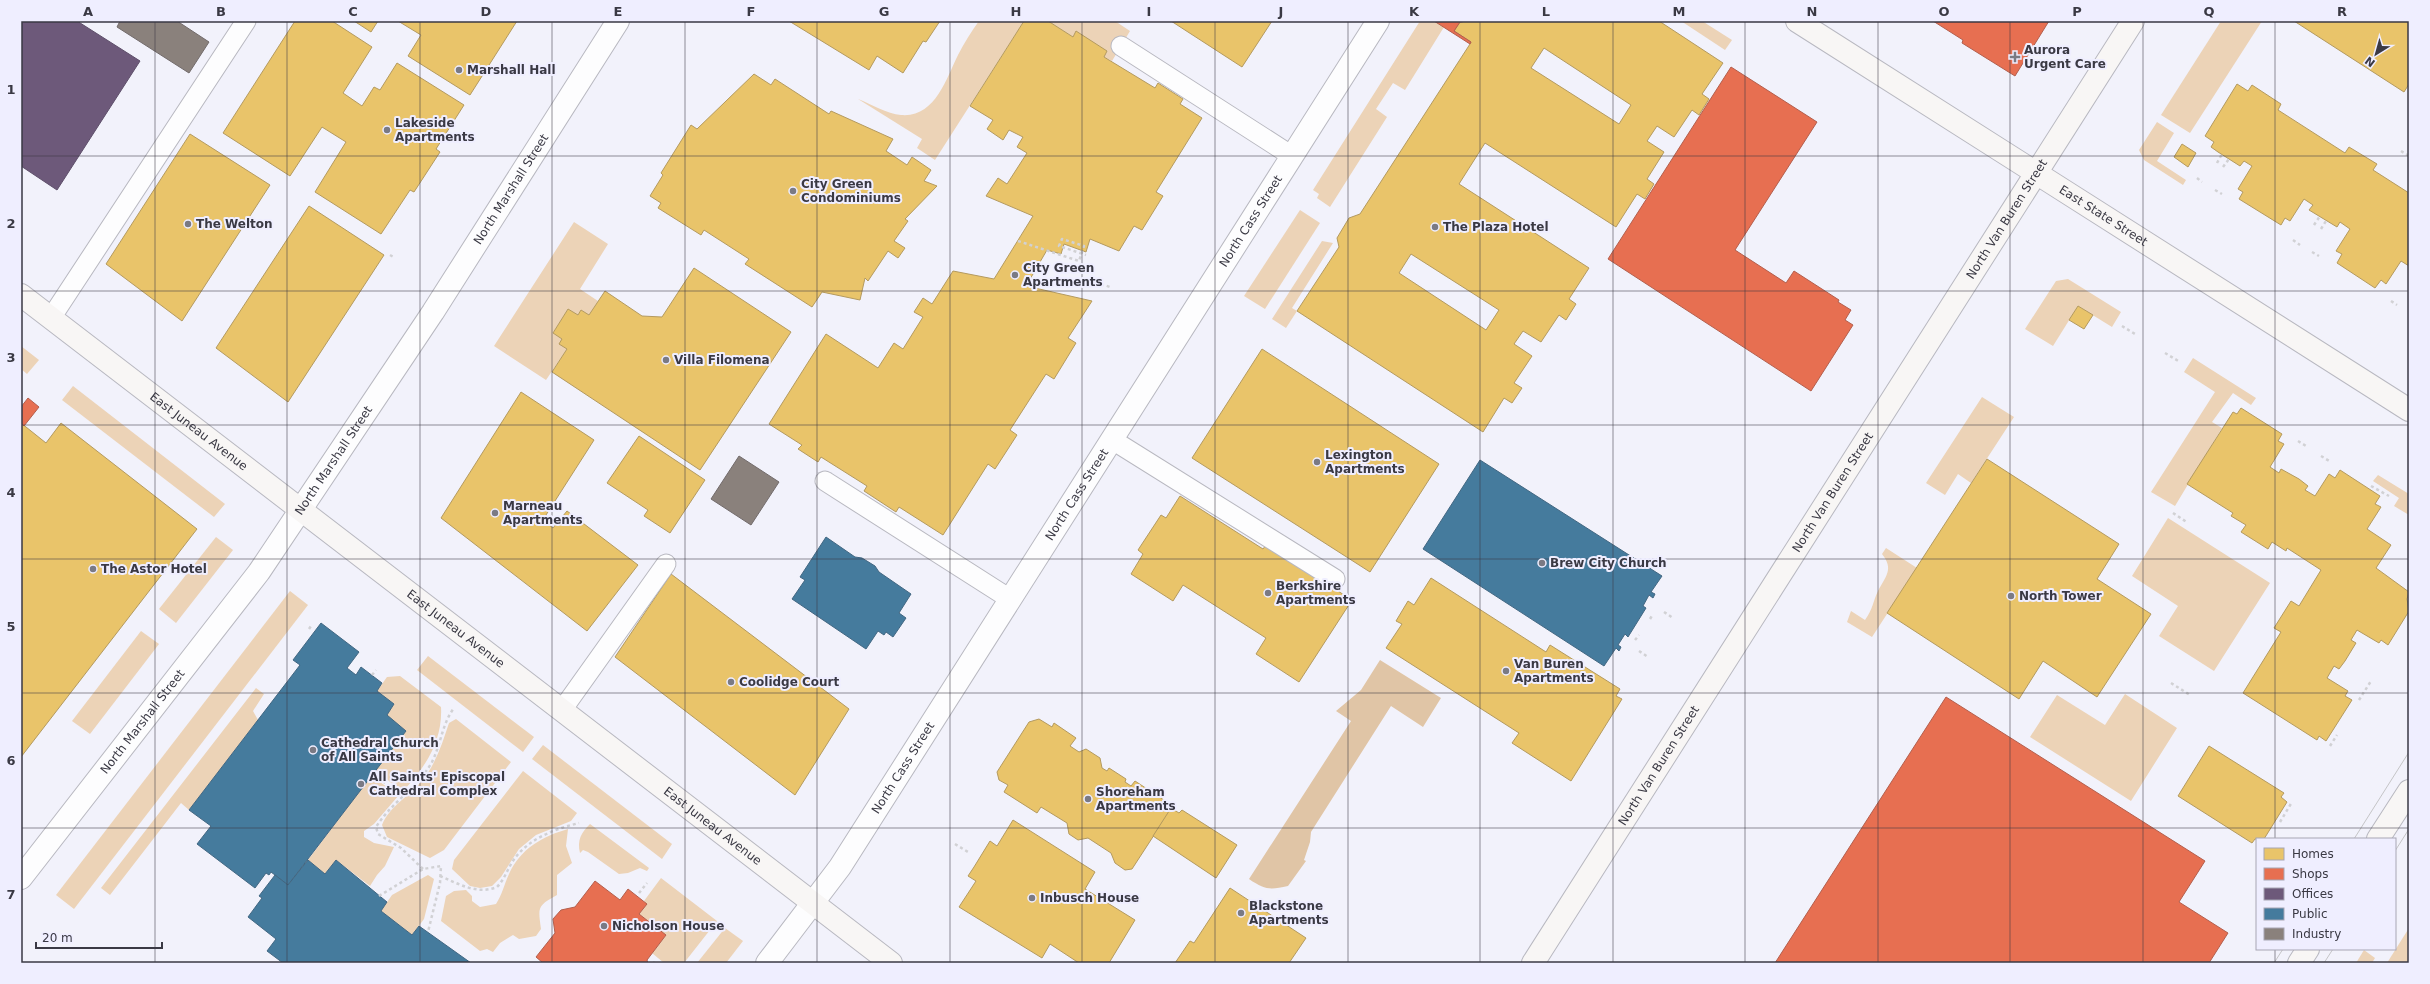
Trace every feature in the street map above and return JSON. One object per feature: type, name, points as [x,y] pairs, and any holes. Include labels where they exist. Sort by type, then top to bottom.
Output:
[{"type":"main road","name":"East State Street","points":[[1797,21],[2409,410]]},
{"type":"main road","name":"North Van Buren Street","points":[[1533,963],[2133,21]]},
{"type":"main road","name":"East Juneau Avenue","points":[[21,295],[300,511],[891,963]]},
{"type":"main road","points":[[2379,838],[2409,791]]},
{"type":"main road","points":[[2299,963],[2307,950]]},
{"type":"street","name":"North Marshall Street","points":[[21,878],[259,572],[433,312],[618,21]]},
{"type":"street","name":"North Cass Street","points":[[768,963],[840,867],[1378,21]]},
{"type":"lane","points":[[51,318],[246,21]]},
{"type":"lane","points":[[1121,46],[1292,156]]},
{"type":"lane","points":[[1111,439],[1335,579]]},
{"type":"lane","points":[[825,481],[1010,599]]},
{"type":"lane","points":[[562,710],[666,564]]},
{"type":"path","points":[[2401,151],[2409,156]]},
{"type":"path","points":[[2216,163],[2222,154]]},
{"type":"path","points":[[2224,168],[2229,159]]},
{"type":"path","points":[[2196,178],[2202,182]]},
{"type":"path","points":[[2215,190],[2222,194]]},
{"type":"path","points":[[2314,225],[2320,216]]},
{"type":"path","points":[[2321,229],[2326,220]]},
{"type":"path","points":[[1018,241],[1079,261],[1081,254],[1084,246],[1062,239],[1059,246],[1081,254],[1086,255]]},
{"type":"path","points":[[2293,240],[2300,245]]},
{"type":"path","points":[[2312,252],[2319,256]]},
{"type":"path","points":[[390,255],[394,258]]},
{"type":"path","points":[[1101,284],[1110,287]]},
{"type":"path","points":[[2391,302],[2397,305]]},
{"type":"path","points":[[2122,326],[2135,334]]},
{"type":"path","points":[[2165,353],[2180,362]]},
{"type":"path","points":[[2298,441],[2306,446]]},
{"type":"path","points":[[2321,456],[2332,462]]},
{"type":"path","points":[[2371,486],[2389,496]]},
{"type":"path","points":[[2173,513],[2188,523]]},
{"type":"path","points":[[1664,612],[1673,618]]},
{"type":"path","points":[[1650,619],[1653,614]]},
{"type":"path","points":[[1635,640],[1639,635]]},
{"type":"path","points":[[1639,651],[1648,657]]},
{"type":"path","points":[[372,675],[376,670]]},
{"type":"path","points":[[2358,700],[2371,680]]},
{"type":"path","points":[[2171,683],[2190,695]]},
{"type":"path","points":[[422,869],[401,848],[378,834],[376,827],[383,816],[403,796],[432,761],[449,715],[454,708]]},
{"type":"path","points":[[2330,746],[2338,735]]},
{"type":"path","points":[[373,774],[403,796]]},
{"type":"path","points":[[2280,822],[2292,802]]},
{"type":"path","points":[[440,876],[471,889],[480,890],[497,887],[515,858],[529,844],[547,833],[579,822]]},
{"type":"path","points":[[956,844],[968,852]]},
{"type":"path","points":[[379,896],[422,869],[441,866],[428,932]]},
{"type":"path","points":[[639,894],[647,883]]},
{"type":"shaded area","points":[[979,21],[1024,21],[935,160],[917,148],[922,139],[858,99],[885,111],[901,115],[913,114],[923,110],[931,104],[938,95],[970,33]]},
{"type":"shaded area","points":[[1048,21],[1115,21],[1130,31],[1112,61],[1104,57],[1107,51],[1076,32],[1073,37]]},
{"type":"shaded area","points":[[1420,21],[1434,21],[1444,27],[1405,90],[1393,83],[1376,109],[1387,117],[1330,207],[1317,198],[1319,194],[1313,190]]},
{"type":"shaded area","points":[[1681,21],[1702,21],[1732,40],[1725,50]]},
{"type":"shaded area","points":[[2221,21],[2262,21],[2190,133],[2161,115]]},
{"type":"shaded area","points":[[2157,122],[2174,133],[2157,161],[2186,180],[2183,185],[2144,160],[2139,150]]},
{"type":"shaded area","points":[[1300,210],[1320,223],[1265,309],[1244,296]]},
{"type":"shaded area","points":[[574,222],[608,244],[580,289],[598,301],[589,315],[581,310],[578,315],[568,309],[553,333],[562,339],[567,349],[546,380],[494,346]]},
{"type":"shaded area","points":[[1322,241],[1333,243],[1292,308],[1297,311],[1286,328],[1272,319]]},
{"type":"shaded area","points":[[2068,279],[2121,312],[2112,327],[2078,306],[2053,346],[2025,329],[2056,281]]},
{"type":"shaded area","points":[[21,346],[39,360],[27,374],[21,369]]},
{"type":"shaded area","points":[[2193,358],[2256,398],[2251,405],[2233,393],[2212,422],[2222,428],[2175,506],[2151,492],[2215,392],[2184,372]]},
{"type":"shaded area","points":[[73,386],[225,504],[214,517],[62,400]]},
{"type":"shaded area","points":[[1982,397],[2014,417],[1971,483],[1958,474],[1945,495],[1926,483]]},
{"type":"shaded area","points":[[2378,475],[2409,494],[2409,515],[2394,506],[2399,498],[2373,481]]},
{"type":"shaded area","points":[[2168,518],[2270,583],[2214,671],[2159,636],[2178,606],[2132,576]]},
{"type":"shaded area","points":[[216,537],[233,550],[176,623],[159,609]]},
{"type":"shaded area","points":[[1886,548],[1917,568],[1872,637],[1847,622],[1851,611],[1865,620],[1870,612],[1876,595],[1888,572],[1888,564],[1882,554]]},
{"type":"shaded area","points":[[290,591],[308,605],[74,909],[56,895]]},
{"type":"shaded area","points":[[141,631],[159,644],[90,734],[72,721]]},
{"type":"shaded area","points":[[428,656],[534,737],[523,752],[417,670]]},
{"type":"shaded area","points":[[1380,660],[1441,698],[1423,727],[1391,706],[1311,832],[1310,842],[1304,860],[1306,861],[1288,886],[1268,888],[1259,885],[1249,879],[1351,721],[1336,711],[1361,690]]},
{"type":"shaded area","points":[[400,676],[441,707],[439,732],[430,754],[418,774],[402,792],[376,770],[387,715],[394,704],[377,691],[387,677]]},
{"type":"shaded area","points":[[256,688],[264,694],[253,711],[258,720],[189,810],[181,803],[110,895],[101,888]]},
{"type":"shaded area","points":[[2125,694],[2177,728],[2131,801],[2030,737],[2057,695],[2105,725]]},
{"type":"shaded area","points":[[456,719],[511,762],[444,850],[430,858],[387,837],[382,825],[389,813],[421,782],[431,768],[444,739],[449,723]]},
{"type":"shaded area","points":[[543,745],[672,844],[662,859],[532,759]]},
{"type":"shaded area","points":[[523,771],[577,813],[571,821],[536,835],[519,849],[501,877],[492,886],[480,888],[470,886],[452,869],[454,860]]},
{"type":"shaded area","points":[[371,776],[399,795],[374,824],[364,831],[364,837],[374,843],[394,847],[385,866],[370,886],[336,860],[325,874],[308,860]]},
{"type":"shaded area","points":[[590,824],[649,868],[647,871],[640,868],[628,873],[619,874],[588,852],[583,850],[580,853],[580,837]]},
{"type":"shaded area","points":[[568,829],[566,846],[572,863],[557,875],[557,895],[540,908],[539,916],[541,929],[536,936],[519,939],[513,935],[500,943],[493,952],[487,949],[480,951],[441,921],[446,896],[454,891],[466,890],[472,896],[472,901],[480,907],[496,904],[509,874],[519,857],[541,840],[550,835]]},
{"type":"shaded area","points":[[428,875],[434,879],[424,919],[412,935],[381,911],[392,895]]},
{"type":"shaded area","points":[[661,878],[717,921],[684,963],[664,963],[652,953],[666,935],[639,914],[646,904],[644,901]]},
{"type":"shaded area","points":[[725,928],[743,941],[726,963],[697,963]]},
{"type":"shaded area","points":[[2409,928],[2409,963],[2387,963]]},
{"type":"shaded area","points":[[2364,950],[2375,958],[2372,963],[2356,963]]},
{"type":"building: Homes","name":"Lakeside Apartments","points":[[295,21],[332,21],[372,47],[343,93],[362,106],[374,87],[380,90],[397,63],[464,105],[436,149],[440,152],[414,192],[410,190],[381,234],[315,192],[346,142],[322,127],[290,176],[223,133]]},
{"type":"building: Homes","points":[[354,21],[378,21],[371,32]]},
{"type":"building: Homes","name":"Marshall Hall","points":[[398,21],[517,21],[470,95],[408,56],[421,35]]},
{"type":"building: Homes","points":[[789,21],[940,21],[926,42],[923,41],[903,73],[877,56],[869,70]]},
{"type":"building: Homes","name":"City Green Apartments","points":[[1024,21],[1048,21],[1073,37],[1076,31],[1107,51],[1104,57],[1155,88],[1158,83],[1183,99],[1180,104],[1202,118],[1156,192],[1163,196],[1142,230],[1134,226],[1119,251],[1090,239],[1086,252],[1064,244],[1061,254],[1047,250],[1026,286],[1092,301],[1068,338],[1076,343],[1054,379],[1046,374],[1010,430],[1017,435],[995,469],[988,464],[943,535],[899,507],[896,512],[864,491],[867,486],[821,457],[818,462],[798,449],[802,445],[769,424],[826,334],[878,368],[894,343],[903,349],[923,317],[914,312],[923,298],[932,304],[953,271],[994,279],[1033,216],[986,196],[998,178],[1007,184],[1027,153],[1017,147],[1023,137],[1009,130],[1003,140],[987,129],[993,120],[970,106]]},
{"type":"building: Homes","points":[[1171,21],[1272,21],[1242,67]]},
{"type":"building: Homes","name":"The Plaza Hotel","points":[[1659,21],[1723,63],[1702,94],[1709,99],[1699,115],[1692,110],[1674,137],[1657,126],[1647,141],[1664,152],[1647,179],[1654,184],[1645,199],[1637,194],[1616,227],[1485,143],[1459,184],[1589,268],[1569,299],[1576,304],[1566,320],[1559,315],[1541,342],[1523,331],[1514,344],[1532,356],[1514,383],[1522,388],[1512,403],[1504,398],[1483,432],[1297,311],[1339,247],[1337,238],[1349,218],[1360,214],[1470,44],[1471,42],[1454,31],[1460,22]],"holes":[[[1544,48],[1631,105],[1619,124],[1531,68]],[[1411,254],[1499,310],[1486,330],[1399,273]]]},
{"type":"building: Homes","points":[[2294,21],[2409,21],[2409,84],[2404,92]]},
{"type":"building: Homes","name":"City Green Condominiums","points":[[754,74],[771,85],[775,79],[829,114],[831,111],[893,139],[886,151],[907,165],[912,157],[931,170],[924,181],[937,186],[905,219],[908,221],[894,241],[905,248],[898,258],[888,251],[868,281],[865,278],[860,300],[822,292],[812,307],[745,264],[749,259],[704,230],[701,235],[658,208],[661,203],[650,196],[663,175],[661,173],[691,125],[697,129]]},
{"type":"building: Homes","points":[[2237,84],[2248,91],[2252,85],[2281,104],[2278,110],[2345,153],[2349,147],[2377,164],[2373,170],[2409,193],[2409,266],[2401,261],[2386,284],[2381,280],[2375,288],[2337,263],[2342,254],[2336,251],[2350,229],[2340,222],[2337,227],[2309,210],[2313,205],[2304,199],[2290,221],[2285,218],[2281,225],[2239,199],[2243,192],[2238,189],[2252,166],[2244,161],[2240,166],[2218,152],[2211,147],[2214,142],[2205,136]]},
{"type":"building: Homes","name":"The Welton","points":[[190,134],[270,185],[182,321],[106,264]]},
{"type":"building: Homes","points":[[2182,144],[2196,153],[2188,167],[2174,157]]},
{"type":"building: Homes","points":[[309,206],[384,255],[288,402],[216,348]]},
{"type":"building: Homes","name":"Villa Filomena","points":[[694,268],[791,332],[700,470],[552,372],[567,349],[559,344],[562,339],[553,333],[568,309],[578,315],[581,310],[589,315],[605,291],[642,316],[662,317]]},
{"type":"building: Homes","points":[[2078,306],[2093,315],[2084,329],[2069,320]]},
{"type":"building: Homes","name":"Lexington Apartments","points":[[1262,349],[1439,464],[1370,572],[1192,458]]},
{"type":"building: Homes","name":"Marneau Apartments","points":[[521,392],[594,440],[546,515],[549,518],[545,522],[553,528],[567,511],[638,565],[587,631],[441,518]]},
{"type":"building: Homes","points":[[2241,408],[2282,434],[2278,441],[2284,444],[2270,467],[2279,473],[2281,469],[2299,479],[2308,486],[2305,490],[2315,496],[2329,474],[2335,478],[2340,470],[2380,496],[2375,504],[2381,507],[2367,529],[2391,545],[2376,568],[2409,592],[2407,599],[2409,611],[2388,645],[2381,640],[2379,643],[2357,630],[2351,640],[2356,643],[2345,661],[2339,669],[2334,666],[2327,678],[2348,691],[2345,696],[2352,700],[2326,741],[2319,736],[2317,740],[2243,693],[2281,632],[2274,628],[2291,601],[2299,606],[2321,570],[2287,548],[2286,551],[2272,542],[2268,549],[2241,532],[2246,525],[2231,516],[2233,513],[2187,484],[2233,412],[2237,414]]},
{"type":"building: Homes","name":"The Astor Hotel","points":[[21,423],[46,443],[61,423],[197,529],[21,757]]},
{"type":"building: Homes","points":[[639,436],[705,480],[670,533],[644,516],[648,510],[607,483]]},
{"type":"building: Homes","name":"North Tower","points":[[1987,459],[2119,544],[2097,579],[2151,614],[2097,697],[2043,661],[2019,699],[1887,613]]},
{"type":"building: Homes","name":"Berkshire Apartments","points":[[1180,496],[1263,549],[1266,545],[1352,600],[1299,682],[1256,654],[1266,638],[1183,585],[1173,601],[1131,574],[1143,554],[1138,550],[1161,515],[1166,518]]},
{"type":"building: Homes","name":"Coolidge Court","points":[[671,574],[849,709],[795,795],[615,657]]},
{"type":"building: Homes","name":"Van Buren Apartments","points":[[1431,578],[1546,652],[1550,645],[1620,689],[1616,696],[1622,699],[1571,781],[1512,743],[1519,733],[1386,648],[1402,624],[1396,621],[1408,601],[1414,605]]},
{"type":"building: Homes","name":"Shoreham Apartments","points":[[1039,719],[1052,727],[1054,723],[1076,738],[1070,746],[1079,752],[1086,749],[1100,758],[1102,768],[1107,771],[1109,768],[1126,779],[1125,782],[1131,786],[1135,781],[1173,806],[1132,869],[1125,870],[1115,863],[1111,853],[1088,838],[1078,840],[1069,834],[1067,823],[1041,807],[1037,813],[1004,792],[1008,785],[999,780],[997,772],[1029,722]]},
{"type":"building: Homes","points":[[2209,746],[2284,793],[2281,797],[2287,802],[2265,838],[2256,838],[2252,843],[2178,796]]},
{"type":"building: Homes","points":[[1171,808],[1179,813],[1182,810],[1237,845],[1216,878],[1153,836]]},
{"type":"building: Homes","name":"Inbusch House","points":[[1013,820],[1095,872],[1085,889],[1135,920],[1109,963],[1079,963],[1050,944],[1042,958],[959,907],[976,881],[968,876],[990,841],[997,846]]},
{"type":"building: Homes","name":"Blackstone Apartments","points":[[1230,888],[1306,938],[1289,963],[1175,963],[1190,941],[1194,943]]},
{"type":"building: Shops","points":[[1434,21],[1467,21],[1460,22],[1454,31],[1471,42],[1470,44]]},
{"type":"building: Shops","points":[[1933,21],[2049,21],[2015,76],[1962,43],[1963,40]]},
{"type":"building: Shops","points":[[1731,67],[1817,122],[1735,250],[1786,283],[1794,271],[1839,300],[1838,302],[1851,310],[1845,320],[1853,325],[1811,391],[1608,259]]},
{"type":"building: Shops","points":[[28,398],[39,407],[24,426],[21,423],[21,407]]},
{"type":"building: Shops","points":[[1946,697],[2205,861],[2179,902],[2228,933],[2209,963],[1775,963]]},
{"type":"building: Shops","name":"Nicholson House","points":[[595,881],[620,900],[628,889],[647,904],[639,914],[666,935],[647,960],[648,963],[543,963],[536,957],[555,933],[553,919],[561,910],[575,907]]},
{"type":"building: Offices","points":[[21,21],[77,21],[140,61],[57,190],[21,166]]},
{"type":"building: Public","name":"Brew City Church","points":[[1480,460],[1662,576],[1651,592],[1655,594],[1653,598],[1649,595],[1643,606],[1646,608],[1628,637],[1625,634],[1618,645],[1621,647],[1619,651],[1616,648],[1604,666],[1423,549]]},
{"type":"building: Public","points":[[826,537],[855,557],[862,558],[875,566],[879,572],[911,594],[899,613],[906,618],[893,637],[886,632],[884,635],[878,631],[866,649],[792,599],[805,580],[800,577]]},
{"type":"building: Public","name":"Cathedral Church of All Saints","points":[[321,623],[359,652],[347,668],[356,675],[361,667],[382,683],[377,691],[394,704],[387,715],[406,731],[288,885],[271,872],[269,875],[266,873],[255,888],[197,844],[211,826],[189,810],[300,665],[293,660]]},
{"type":"building: Public","points":[[308,860],[325,874],[336,860],[387,902],[381,911],[412,935],[419,926],[471,963],[283,963],[267,951],[276,939],[248,917],[262,898],[259,896],[275,875],[288,885]]},
{"type":"building: Industry","points":[[120,21],[177,21],[209,42],[189,73],[117,27]]},
{"type":"building: Industry","points":[[739,456],[779,482],[751,525],[711,499]]},
{"type":"tram line","points":[[2355,838],[2409,752]]},
{"type":"tram line","points":[[2396,849],[2409,829]]},
{"type":"tram line","points":[[2274,963],[2282,950]]},
{"type":"tram line","points":[[2324,963],[2332,950]]},
{"type":"place","name":"Aurora Urgent Care","points":[[2015,57]]},
{"type":"place","name":"Marshall Hall","points":[[459,70]]},
{"type":"place","name":"Lakeside Apartments","points":[[387,130]]},
{"type":"place","name":"City Green Condominiums","points":[[793,191]]},
{"type":"place","name":"The Welton","points":[[188,224]]},
{"type":"place","name":"The Plaza Hotel","points":[[1435,227]]},
{"type":"place","name":"City Green Apartments","points":[[1015,275]]},
{"type":"place","name":"Villa Filomena","points":[[666,360]]},
{"type":"place","name":"Lexington Apartments","points":[[1317,462]]},
{"type":"place","name":"Marneau Apartments","points":[[495,513]]},
{"type":"place","name":"Brew City Church","points":[[1542,563]]},
{"type":"place","name":"The Astor Hotel","points":[[93,569]]},
{"type":"place","name":"Berkshire Apartments","points":[[1268,593]]},
{"type":"place","name":"North Tower","points":[[2011,596]]},
{"type":"place","name":"Van Buren Apartments","points":[[1506,671]]},
{"type":"place","name":"Coolidge Court","points":[[731,682]]},
{"type":"place","name":"Cathedral Church of All Saints","points":[[313,750]]},
{"type":"place","name":"All Saints' Episcopal Cathedral Complex","points":[[361,784]]},
{"type":"place","name":"Shoreham Apartments","points":[[1088,799]]},
{"type":"place","name":"Inbusch House","points":[[1032,898]]},
{"type":"place","name":"Blackstone Apartments","points":[[1241,913]]},
{"type":"place","name":"Nicholson House","points":[[604,926]]}]
